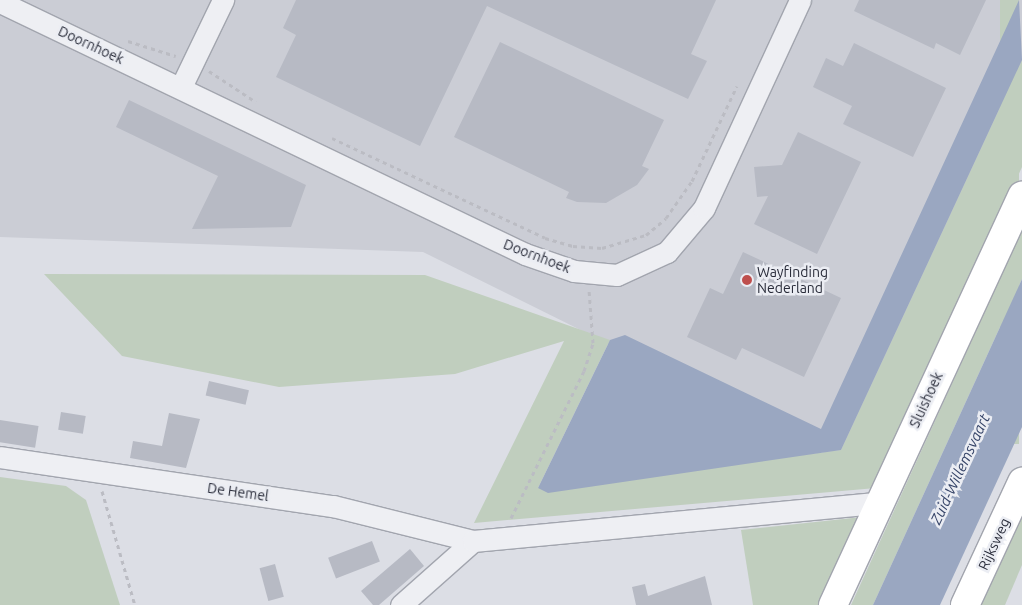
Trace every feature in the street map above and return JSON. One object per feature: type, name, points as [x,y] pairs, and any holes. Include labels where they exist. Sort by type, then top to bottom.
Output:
[{"type":"street","points":[[182,87],[223,0]]},
{"type":"street","name":"Doornhoek","points":[[0,2],[182,87],[525,254],[588,272],[617,275],[667,252],[704,208],[800,0]]},
{"type":"street","name":"Sluishoek","points":[[833,605],[878,503],[1022,196]]},
{"type":"street","name":"De Hemel","points":[[0,457],[333,506],[473,541]]},
{"type":"street","name":"Rijksweg","points":[[966,605],[1022,482]]},
{"type":"street","points":[[401,605],[473,541],[878,503]]},
{"type":"path","name":"Doornhoek","points":[[120,37],[192,63],[225,78],[265,106]]},
{"type":"path","name":"Doornhoek","points":[[328,136],[545,238],[573,246],[602,248],[646,235],[666,218],[692,180],[741,77]]},
{"type":"path","points":[[497,539],[521,501],[584,371],[593,343],[588,272]]},
{"type":"path","points":[[97,472],[135,605]]},
{"type":"shaded area","points":[[0,0],[1022,0],[1022,74],[847,462],[423,252],[0,237]]},
{"type":"green space","points":[[1000,0],[1019,0],[1019,444],[1000,444]]},
{"type":"green space","points":[[1022,60],[1022,167],[876,488],[474,523],[564,341],[455,374],[279,387],[122,356],[44,274],[425,275],[610,340],[538,488],[841,450]]},
{"type":"green space","points":[[1022,230],[1022,279],[873,605],[851,605]]},
{"type":"green space","points":[[0,477],[66,486],[86,500],[120,605],[0,605]]},
{"type":"green space","points":[[1022,500],[1022,565],[1005,605],[974,605]]},
{"type":"green space","points":[[862,517],[823,605],[753,605],[741,530]]},
{"type":"water","points":[[1019,0],[1022,60],[841,450],[548,493],[538,488],[610,340],[625,335],[821,429]]},
{"type":"water","name":"Zuid-Willemsvaart","points":[[1022,279],[1022,427],[940,605],[873,605]]},
{"type":"building","points":[[296,0],[716,0],[691,54],[707,61],[688,99],[487,6],[420,146],[276,77],[296,35],[283,28]]},
{"type":"building","points":[[859,0],[986,0],[960,55],[936,43],[934,49],[854,11]]},
{"type":"building","points":[[500,42],[664,120],[642,166],[649,169],[637,185],[606,203],[577,202],[566,198],[569,192],[454,137]]},
{"type":"building","points":[[854,43],[946,88],[913,157],[843,124],[852,106],[813,87],[826,58],[843,66]]},
{"type":"building","points":[[129,100],[306,185],[291,227],[192,229],[218,176],[116,127]]},
{"type":"building","points":[[798,132],[861,162],[817,254],[754,224],[768,196],[757,197],[754,167],[782,165]]},
{"type":"building","points":[[743,252],[841,298],[804,377],[742,348],[736,360],[687,337],[710,288],[723,294]]},
{"type":"building","points":[[209,381],[249,390],[246,405],[206,396]]},
{"type":"building","points":[[61,412],[86,416],[83,434],[58,430]]},
{"type":"building","points":[[169,413],[200,419],[186,468],[130,458],[133,441],[162,446]]},
{"type":"building","points":[[0,420],[39,426],[35,448],[0,442]]},
{"type":"building","points":[[372,541],[380,562],[336,578],[328,558]]},
{"type":"building","points":[[410,549],[424,566],[379,605],[373,605],[361,591]]},
{"type":"building","points":[[275,564],[284,597],[268,601],[260,568]]},
{"type":"building","points":[[705,576],[712,605],[636,605],[632,587],[645,584],[648,596]]},
{"type":"place","name":"Wayfinding Nederland","points":[[747,280]]}]
